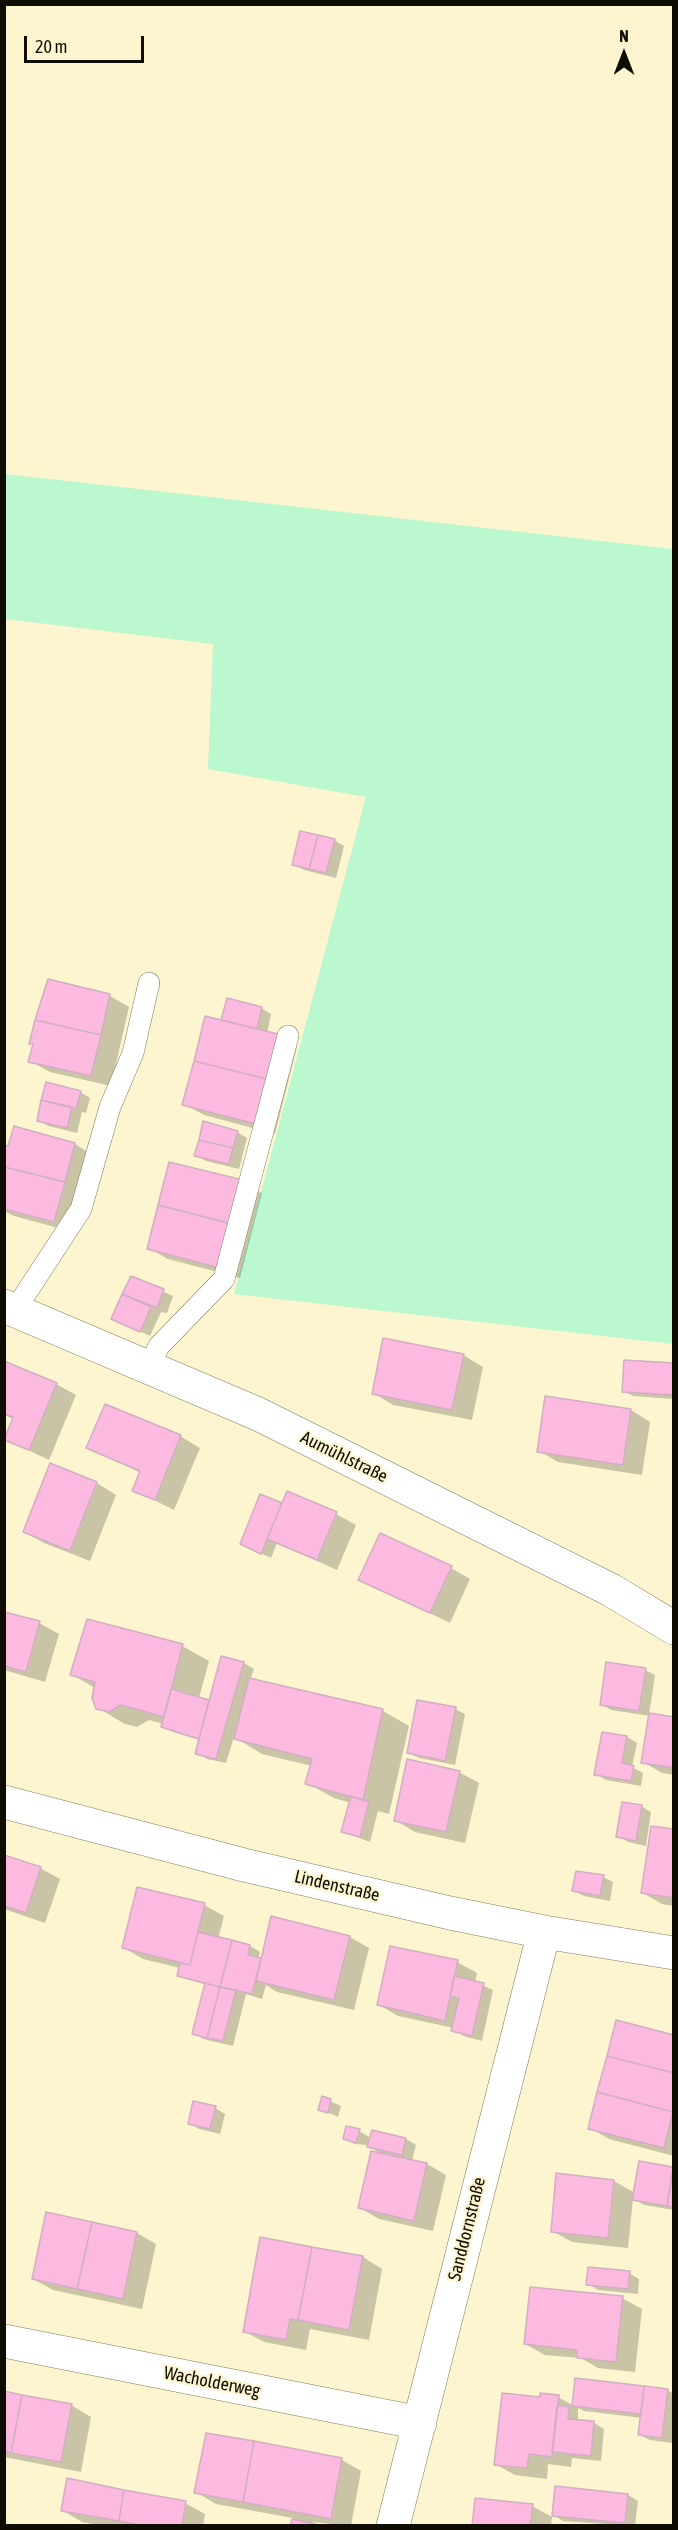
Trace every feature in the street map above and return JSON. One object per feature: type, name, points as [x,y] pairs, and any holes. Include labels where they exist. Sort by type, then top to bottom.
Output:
[{"type":"street","name":"Aumühlstraße","points":[[10,1308],[258,1414],[611,1590],[674,1628]]},
{"type":"street","name":"Lindenstraße","points":[[4,1802],[244,1865],[450,1914],[674,1953]]},
{"type":"street","name":"Sanddornstraße","points":[[393,2526],[544,1932]]},
{"type":"street","name":"Wacholderweg","points":[[4,2341],[420,2423]]},
{"type":"lane","points":[[10,1308],[81,1209],[110,1107],[133,1053],[149,983]]},
{"type":"lane","points":[[149,1366],[159,1346],[224,1279],[288,1036]]},
{"type":"green space","points":[[5,474],[673,549],[673,1344],[234,1294],[366,797],[208,769],[213,644],[5,619]]},
{"type":"building","points":[[300,831],[318,835],[309,869],[292,865]]},
{"type":"building","points":[[318,835],[335,839],[326,873],[309,869]]},
{"type":"building","points":[[48,979],[110,994],[101,1035],[35,1020]]},
{"type":"building","points":[[227,998],[262,1007],[257,1029],[221,1020]]},
{"type":"building","points":[[205,1016],[278,1034],[267,1079],[194,1061]]},
{"type":"building","points":[[35,1020],[101,1035],[91,1076],[28,1062],[33,1044],[29,1044]]},
{"type":"building","points":[[194,1061],[267,1079],[256,1124],[182,1105]]},
{"type":"building","points":[[46,1082],[81,1091],[76,1109],[41,1100]]},
{"type":"building","points":[[41,1100],[72,1107],[67,1128],[37,1121]]},
{"type":"building","points":[[203,1121],[238,1131],[233,1148],[199,1140]]},
{"type":"building","points":[[14,1126],[75,1143],[65,1182],[4,1167],[5,1145],[8,1146]]},
{"type":"building","points":[[199,1140],[233,1148],[229,1164],[194,1156]]},
{"type":"building","points":[[169,1162],[243,1180],[232,1224],[158,1205]]},
{"type":"building","points":[[4,1167],[65,1182],[54,1222],[4,1209]]},
{"type":"building","points":[[158,1205],[232,1224],[220,1268],[147,1249]]},
{"type":"building","points":[[131,1276],[164,1289],[157,1308],[122,1294]]},
{"type":"building","points":[[122,1294],[151,1307],[140,1332],[111,1319]]},
{"type":"building","points":[[383,1338],[464,1354],[452,1410],[372,1394]]},
{"type":"building","points":[[624,1360],[674,1363],[674,1395],[622,1392]]},
{"type":"building","points":[[4,1361],[57,1383],[29,1450],[4,1440],[13,1417],[4,1414]]},
{"type":"building","points":[[545,1396],[631,1409],[623,1465],[537,1452]]},
{"type":"building","points":[[105,1404],[181,1435],[155,1500],[132,1491],[140,1471],[86,1448]]},
{"type":"building","points":[[50,1463],[97,1482],[70,1551],[23,1532]]},
{"type":"building","points":[[287,1491],[337,1512],[317,1560],[267,1539]]},
{"type":"building","points":[[260,1494],[282,1503],[261,1554],[240,1544]]},
{"type":"building","points":[[380,1533],[452,1566],[430,1613],[358,1580]]},
{"type":"building","points":[[4,1612],[40,1621],[26,1672],[4,1666]]},
{"type":"building","points":[[87,1619],[183,1644],[164,1717],[121,1705],[109,1712],[96,1709],[92,1698],[95,1682],[70,1675]]},
{"type":"building","points":[[221,1656],[244,1662],[216,1759],[195,1754]]},
{"type":"building","points":[[606,1662],[646,1668],[639,1711],[600,1705]]},
{"type":"building","points":[[249,1678],[383,1709],[363,1800],[305,1784],[312,1759],[234,1739]]},
{"type":"building","points":[[171,1689],[209,1700],[199,1739],[161,1727]]},
{"type":"building","points":[[417,1700],[456,1707],[445,1761],[407,1753]]},
{"type":"building","points":[[649,1713],[674,1717],[674,1768],[641,1763]]},
{"type":"building","points":[[602,1732],[627,1736],[622,1763],[634,1766],[631,1781],[594,1775]]},
{"type":"building","points":[[407,1759],[460,1771],[446,1832],[394,1821]]},
{"type":"building","points":[[351,1796],[369,1802],[360,1837],[341,1832]]},
{"type":"building","points":[[622,1802],[642,1805],[636,1841],[616,1837]]},
{"type":"building","points":[[651,1826],[674,1829],[674,1898],[641,1893]]},
{"type":"building","points":[[4,1855],[41,1867],[26,1913],[4,1906]]},
{"type":"building","points":[[576,1871],[604,1875],[600,1896],[572,1891]]},
{"type":"building","points":[[137,1887],[205,1903],[190,1965],[122,1948]]},
{"type":"building","points":[[271,1916],[350,1936],[334,2000],[256,1981]]},
{"type":"building","points":[[198,1932],[232,1940],[220,1987],[177,1976],[180,1963],[190,1965]]},
{"type":"building","points":[[232,1940],[250,1945],[248,1955],[261,1958],[252,1994],[220,1987]]},
{"type":"building","points":[[390,1946],[458,1960],[445,2021],[377,2005]]},
{"type":"building","points":[[454,1976],[484,1983],[472,2036],[451,2031],[459,1998],[450,1996]]},
{"type":"building","points":[[205,1983],[220,1987],[207,2038],[192,2034]]},
{"type":"building","points":[[220,1987],[236,1990],[223,2041],[207,2038]]},
{"type":"building","points":[[616,2020],[674,2035],[674,2073],[607,2056]]},
{"type":"building","points":[[607,2056],[674,2073],[673,2112],[597,2092]]},
{"type":"building","points":[[597,2092],[673,2112],[664,2148],[588,2129]]},
{"type":"building","points":[[322,2096],[331,2099],[328,2113],[318,2110]]},
{"type":"building","points":[[193,2101],[216,2106],[210,2129],[188,2124]]},
{"type":"building","points":[[346,2126],[360,2129],[356,2143],[343,2139]]},
{"type":"building","points":[[372,2130],[406,2138],[402,2155],[367,2147]]},
{"type":"building","points":[[371,2151],[427,2163],[414,2221],[358,2208]]},
{"type":"building","points":[[639,2161],[673,2167],[667,2206],[632,2200]]},
{"type":"building","points":[[556,2173],[614,2180],[608,2238],[551,2232]]},
{"type":"building","points":[[672,2177],[674,2177],[674,2207],[667,2206]]},
{"type":"building","points":[[46,2212],[92,2222],[77,2289],[32,2279]]},
{"type":"building","points":[[92,2222],[137,2232],[123,2299],[77,2289]]},
{"type":"building","points":[[260,2237],[312,2247],[298,2320],[290,2319],[286,2340],[243,2332]]},
{"type":"building","points":[[312,2247],[363,2256],[349,2330],[298,2320]]},
{"type":"building","points":[[588,2267],[630,2271],[628,2289],[586,2285]]},
{"type":"building","points":[[530,2287],[623,2296],[616,2362],[577,2358],[577,2350],[524,2344]]},
{"type":"building","points":[[575,2378],[644,2386],[641,2414],[572,2406]]},
{"type":"building","points":[[644,2386],[668,2389],[662,2438],[638,2435]]},
{"type":"building","points":[[4,2391],[22,2395],[11,2453],[4,2451]]},
{"type":"building","points":[[502,2393],[540,2397],[540,2393],[559,2395],[552,2457],[529,2454],[527,2468],[494,2465]]},
{"type":"building","points":[[22,2395],[72,2404],[61,2462],[11,2453]]},
{"type":"building","points":[[557,2405],[569,2407],[568,2419],[594,2421],[591,2456],[552,2452]]},
{"type":"building","points":[[206,2433],[254,2441],[243,2502],[194,2493]]},
{"type":"building","points":[[254,2441],[342,2458],[331,2519],[243,2502]]},
{"type":"building","points":[[67,2478],[124,2490],[119,2521],[61,2511]]},
{"type":"building","points":[[555,2486],[628,2494],[625,2523],[552,2516]]},
{"type":"building","points":[[124,2490],[186,2501],[182,2526],[146,2526],[119,2521]]},
{"type":"building","points":[[475,2498],[533,2504],[530,2526],[472,2526]]},
{"type":"building","points":[[292,2519],[324,2526],[290,2526]]}]
